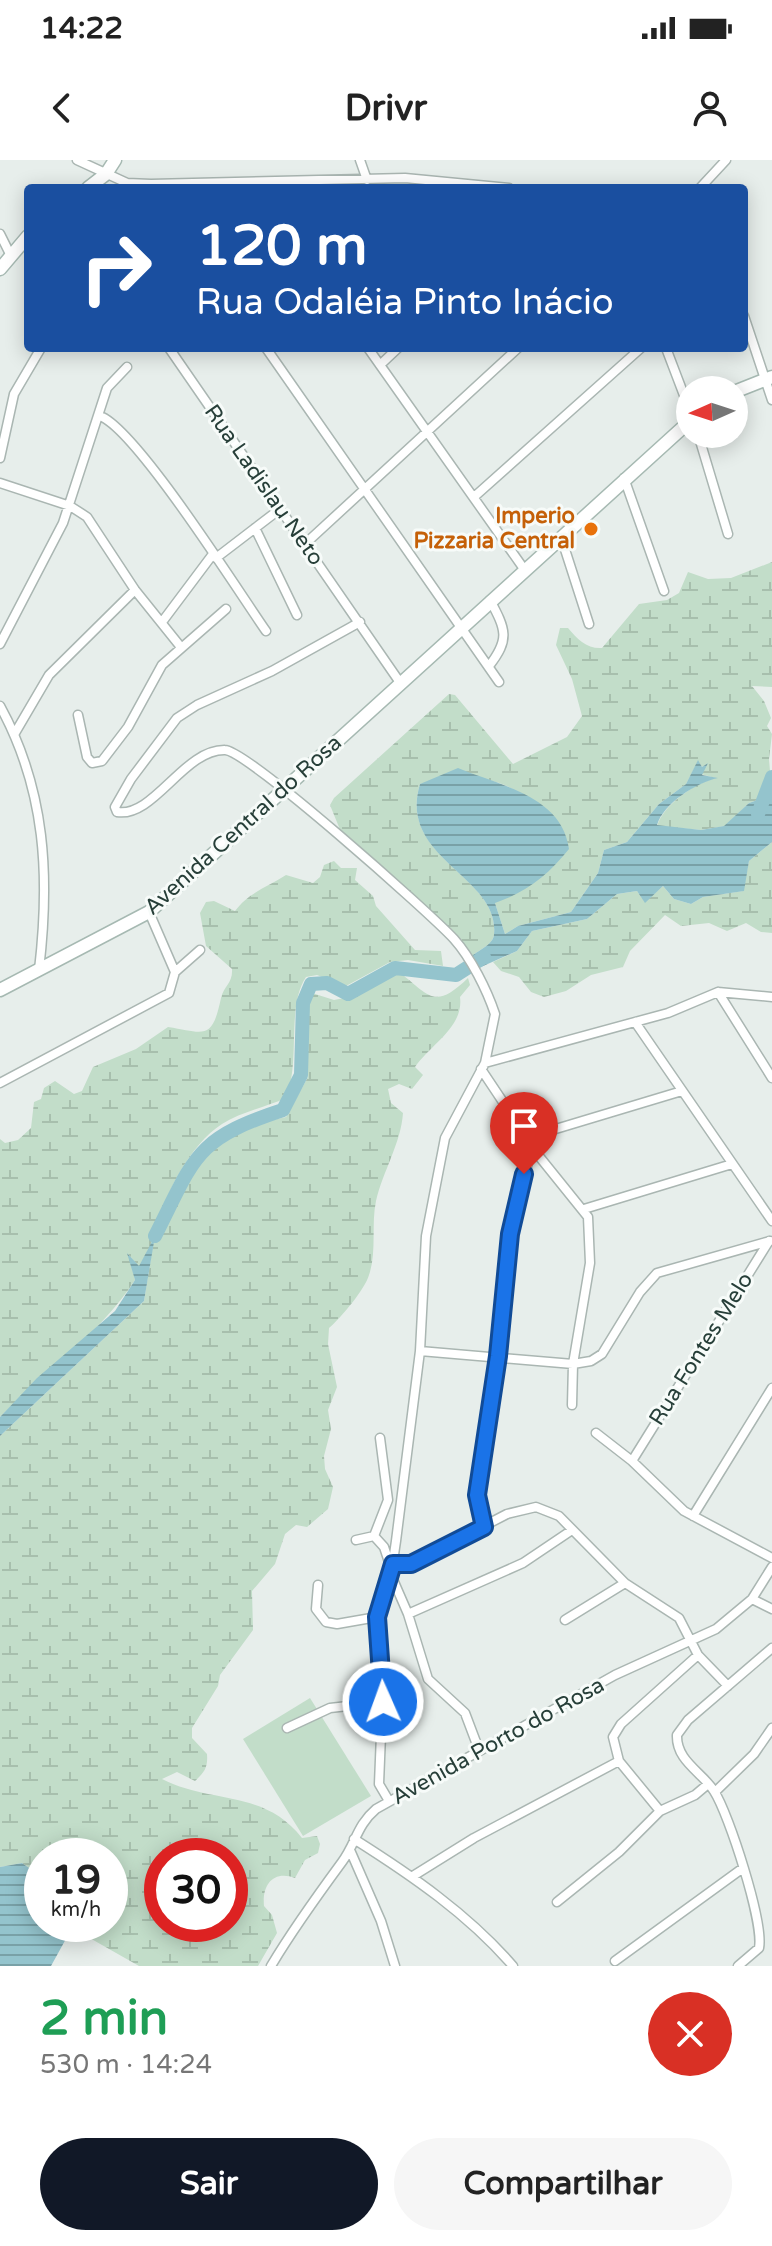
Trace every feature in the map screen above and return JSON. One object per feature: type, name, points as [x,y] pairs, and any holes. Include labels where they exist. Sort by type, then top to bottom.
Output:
[{"type":"street","points":[[77,160],[127,183],[151,184]]},
{"type":"street","points":[[93,184],[106,174],[115,160]]},
{"type":"street","points":[[360,160],[367,180]]},
{"type":"street","points":[[704,184],[726,160]]},
{"type":"street","points":[[294,184],[435,179],[476,184]]},
{"type":"street","points":[[0,234],[10,254]]},
{"type":"street","points":[[0,269],[24,240]]},
{"type":"street","points":[[748,326],[768,378],[772,400]]},
{"type":"street","points":[[0,458],[14,394],[39,352]]},
{"type":"street","name":"Rua Ladislau Neto","points":[[172,352],[401,684]]},
{"type":"street","points":[[269,352],[499,682]]},
{"type":"street","points":[[371,352],[524,569]]},
{"type":"street","points":[[380,365],[394,352]]},
{"type":"street","points":[[305,544],[514,352]]},
{"type":"street","points":[[474,497],[637,352]]},
{"type":"street","points":[[668,352],[677,376]]},
{"type":"street","points":[[0,644],[70,506],[107,388],[127,367]]},
{"type":"street","points":[[748,386],[768,378]]},
{"type":"street","points":[[100,416],[121,429],[153,470],[266,631]]},
{"type":"street","name":"Avenida Central do Rosa","points":[[0,990],[149,912],[560,535],[676,433]]},
{"type":"street","points":[[702,448],[728,534]]},
{"type":"street","points":[[624,477],[664,591]]},
{"type":"street","points":[[0,483],[70,506],[94,525],[135,590],[180,646]]},
{"type":"street","points":[[162,622],[214,556],[280,509]]},
{"type":"street","points":[[255,528],[297,615]]},
{"type":"street","points":[[560,535],[589,624]]},
{"type":"street","points":[[15,733],[49,675],[135,590]]},
{"type":"street","points":[[489,666],[502,649],[505,635],[490,600]]},
{"type":"street","points":[[78,715],[87,757],[92,763],[102,761],[128,727],[147,686],[180,646],[226,609]]},
{"type":"street","points":[[360,622],[272,671],[197,705],[177,718],[158,741],[115,807],[120,813],[148,801],[205,754],[223,750],[239,755],[284,790],[460,947],[495,1014],[483,1066],[445,1138],[426,1236],[420,1351],[392,1570],[377,1617],[383,1702],[379,1784],[389,1801]]},
{"type":"street","points":[[0,706],[15,733],[31,783],[47,873],[39,971]]},
{"type":"street","points":[[0,1083],[172,990],[175,972],[149,912]]},
{"type":"street","points":[[175,972],[200,950]]},
{"type":"street","points":[[483,1066],[635,1022],[718,992],[772,997]]},
{"type":"street","points":[[718,992],[772,1077]]},
{"type":"street","points":[[635,1022],[772,1221]]},
{"type":"street","points":[[483,1066],[523,1132],[522,1147],[533,1151],[584,1209],[589,1228],[590,1263],[573,1364],[572,1405]]},
{"type":"street","points":[[523,1132],[531,1130],[539,1134],[682,1091]]},
{"type":"street","points":[[484,1527],[477,1495],[498,1356],[510,1234],[533,1151],[540,1143],[539,1134]]},
{"type":"street","points":[[584,1209],[732,1164]]},
{"type":"street","points":[[420,1351],[573,1364],[591,1361],[602,1354],[640,1292],[657,1273],[771,1239]]},
{"type":"street","name":"Rua Fontes Melo","points":[[632,1461],[771,1239]]},
{"type":"street","points":[[693,1516],[772,1388]]},
{"type":"street","points":[[596,1433],[693,1516],[772,1558]]},
{"type":"street","points":[[374,1536],[388,1500],[380,1438]]},
{"type":"street","points":[[392,1570],[411,1564],[507,1514],[536,1507],[559,1516],[625,1583],[679,1618],[698,1655],[728,1686]]},
{"type":"street","points":[[408,1614],[523,1563],[572,1530]]},
{"type":"street","points":[[374,1536],[384,1547],[428,1679],[465,1713],[479,1750]]},
{"type":"street","points":[[356,1540],[374,1536]]},
{"type":"street","name":"Avenida Porto do Rosa","points":[[271,1966],[313,1898],[350,1850],[367,1817],[389,1801],[615,1675],[691,1642],[729,1620],[752,1599],[772,1567]]},
{"type":"street","points":[[565,1620],[625,1583]]},
{"type":"street","points":[[318,1585],[316,1609],[326,1622],[337,1624],[377,1617]]},
{"type":"street","points":[[752,1599],[772,1609]]},
{"type":"street","points":[[738,1966],[757,1951],[760,1943],[743,1868],[715,1792],[681,1753],[677,1735],[688,1720],[772,1648]]},
{"type":"street","points":[[660,1811],[619,1761],[613,1744],[615,1730],[698,1655]]},
{"type":"street","points":[[287,1728],[330,1708],[383,1702]]},
{"type":"street","points":[[715,1792],[754,1754],[772,1728]]},
{"type":"street","points":[[413,1876],[474,1838],[619,1761]]},
{"type":"street","points":[[557,1902],[619,1852],[660,1811],[695,1795],[708,1784]]},
{"type":"street","points":[[354,1839],[413,1876],[513,1966]]},
{"type":"street","points":[[350,1850],[381,1921],[395,1966]]},
{"type":"street","points":[[615,1961],[743,1868]]},
{"type":"green space","points":[[772,562],[772,687],[752,686],[764,701],[771,718],[767,726],[772,734],[769,759],[772,795],[749,803],[725,826],[701,830],[657,826],[666,810],[681,796],[715,778],[701,774],[707,764],[702,767],[698,761],[686,784],[659,804],[627,842],[604,850],[598,873],[571,912],[518,926],[505,934],[495,903],[530,799],[502,784],[477,778],[420,784],[417,809],[423,830],[435,849],[482,896],[492,914],[493,938],[472,956],[454,932],[343,837],[330,805],[334,798],[449,694],[455,695],[513,764],[567,737],[582,716],[572,679],[556,645],[560,628],[568,628],[587,645],[602,648],[639,604],[667,600],[679,593],[688,572],[708,579],[731,578]]},
{"type":"green space","points":[[772,842],[772,933],[761,932],[746,923],[727,931],[709,923],[681,926],[665,915],[630,951],[623,967],[591,975],[566,991],[544,997],[531,992],[519,977],[501,971],[493,962],[517,951],[532,931],[587,919],[617,894],[637,891],[645,902],[663,886],[674,899],[691,904],[703,897],[743,891],[749,861]]},
{"type":"green space","points":[[334,861],[341,868],[357,868],[355,880],[373,896],[376,906],[415,950],[441,951],[443,966],[408,960],[390,962],[346,986],[317,975],[306,977],[297,1003],[293,1068],[286,1098],[229,1120],[210,1133],[179,1174],[164,1205],[155,1235],[164,1231],[196,1169],[221,1143],[259,1124],[286,1117],[308,1077],[305,1008],[312,993],[334,1000],[355,996],[399,972],[432,996],[447,994],[468,978],[470,985],[460,997],[460,1008],[452,1026],[415,1067],[423,1075],[412,1089],[399,1084],[388,1089],[391,1103],[403,1113],[399,1135],[376,1201],[371,1266],[367,1281],[358,1295],[329,1328],[328,1344],[337,1387],[328,1410],[331,1429],[324,1456],[325,1469],[333,1487],[328,1509],[307,1527],[296,1525],[285,1534],[275,1564],[252,1591],[253,1630],[220,1675],[218,1686],[192,1728],[192,1738],[207,1754],[203,1772],[195,1781],[177,1772],[162,1779],[180,1787],[254,1804],[271,1812],[287,1822],[302,1838],[317,1836],[320,1844],[318,1853],[305,1860],[295,1878],[281,1876],[267,1886],[264,1906],[272,1915],[277,1933],[258,1966],[139,1966],[97,1942],[128,1942],[128,1838],[24,1838],[24,1864],[0,1867],[0,1436],[144,1301],[154,1239],[139,1267],[129,1255],[135,1280],[121,1300],[71,1352],[0,1417],[0,1139],[5,1143],[18,1140],[31,1128],[34,1102],[41,1099],[44,1088],[55,1081],[74,1094],[82,1091],[93,1067],[136,1049],[168,1027],[199,1032],[210,1028],[232,969],[206,946],[200,913],[206,902],[214,901],[235,911],[252,895],[286,875],[313,883],[320,877],[324,865]]},
{"type":"green space","points":[[310,1698],[371,1796],[303,1836],[243,1739]]},
{"type":"water","points":[[698,760],[702,767],[708,763],[702,775],[718,778],[682,795],[666,809],[657,825],[701,830],[724,826],[749,803],[772,795],[772,842],[749,861],[744,891],[703,897],[691,904],[674,899],[663,886],[645,903],[637,891],[617,894],[587,919],[532,931],[517,951],[481,967],[472,956],[493,938],[492,914],[482,897],[435,849],[423,831],[417,810],[420,784],[458,768],[527,795],[555,817],[564,831],[569,849],[553,867],[527,888],[495,903],[505,934],[518,926],[571,912],[598,873],[604,850],[627,842],[659,804],[686,784]]},
{"type":"water","points":[[155,1236],[144,1301],[0,1436],[0,1417],[37,1378],[115,1311],[135,1280],[127,1253],[139,1266]]},
{"type":"water","points":[[24,1864],[24,1942],[64,1942],[51,1966],[0,1966],[0,1867]]},
{"type":"waterway","points":[[758,814],[772,777]]},
{"type":"waterway","points":[[155,1236],[179,1187],[201,1154],[231,1131],[283,1110],[301,1075],[303,1003],[311,984],[327,983],[348,994],[395,968],[456,975],[484,957]]},
{"type":"place","name":"Imperio Pizzaria Central","points":[[591,529]]},
{"type":"route","points":[[383,1702],[377,1617],[393,1564],[411,1564],[484,1527],[477,1507],[477,1495],[498,1356],[510,1234],[524,1174]]}]
